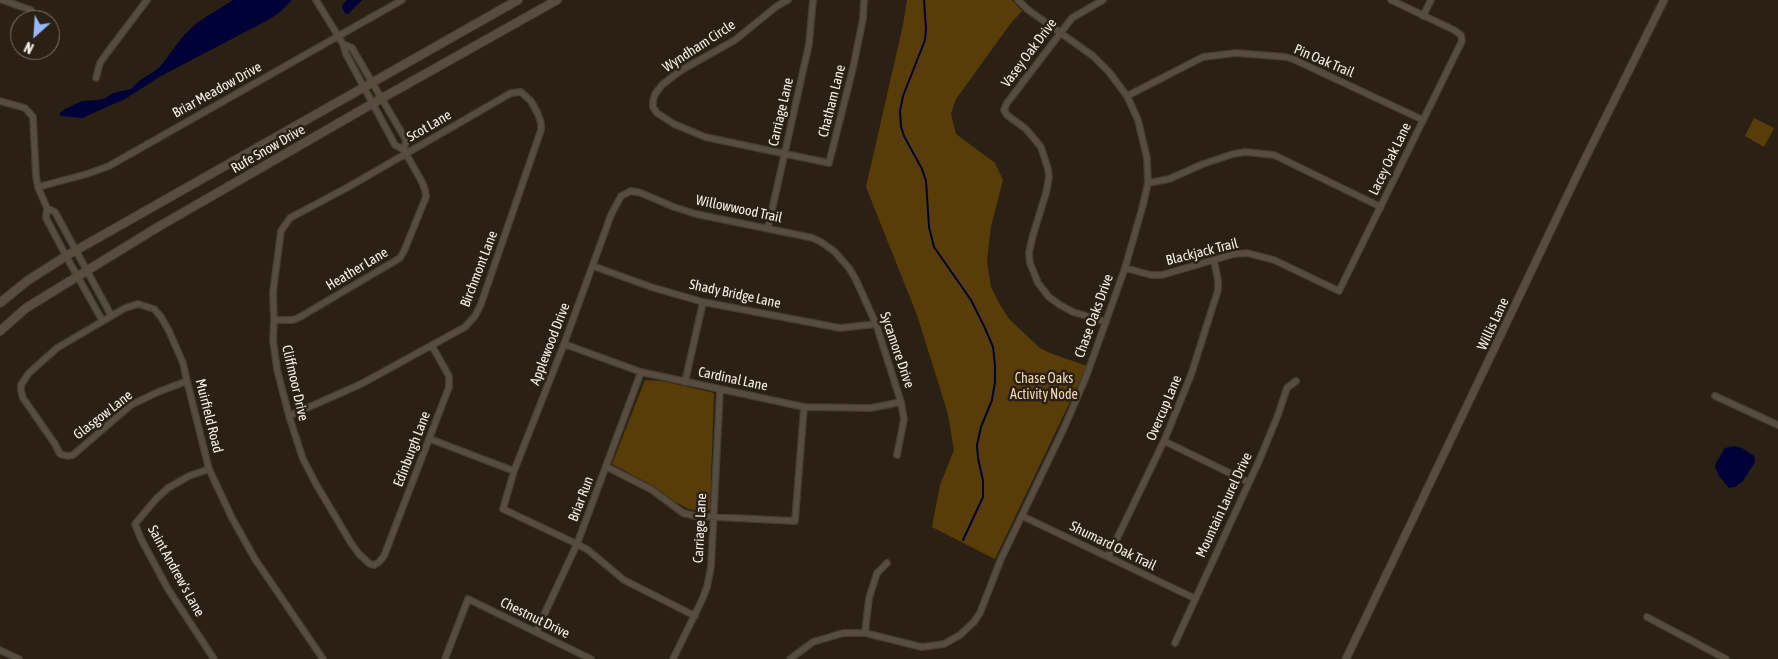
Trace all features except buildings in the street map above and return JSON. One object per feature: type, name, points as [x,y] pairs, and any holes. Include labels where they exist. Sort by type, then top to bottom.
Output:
[{"type":"main road","name":"Rufe Snow Drive","points":[[0,303],[27,281],[74,251],[518,0]]},
{"type":"main road","name":"Rufe Snow Drive","points":[[0,331],[26,308],[158,227],[381,98],[557,0]]},
{"type":"street","points":[[2,0],[31,10]]},
{"type":"street","points":[[96,78],[100,63],[147,0]]},
{"type":"street","name":"Heather Lane","points":[[274,320],[292,320],[300,317],[400,258],[426,197],[422,182],[405,152],[395,145],[346,54],[339,36],[316,0]]},
{"type":"street","name":"Briar Meadow Drive","points":[[38,187],[109,166],[402,0]]},
{"type":"street","name":"Wyndham Circle","points":[[785,153],[704,137],[683,128],[657,113],[653,107],[653,101],[658,90],[680,71],[735,40],[777,6],[788,0]]},
{"type":"street","name":"Carriage Lane","points":[[768,228],[809,44],[813,0]]},
{"type":"street","name":"Chatham Lane","points":[[785,153],[829,163],[860,35],[864,0]]},
{"type":"street","name":"Chase Oaks Drive","points":[[790,659],[812,642],[843,633],[865,633],[922,647],[944,644],[960,636],[974,622],[980,613],[993,577],[1064,428],[1106,322],[1144,205],[1148,183],[1144,140],[1138,120],[1127,96],[1109,72],[1093,56],[1027,9],[1018,0]]},
{"type":"street","name":"Vasey Oak Drive","points":[[1103,0],[1072,18],[1007,103],[1004,110],[1007,115],[1026,129],[1041,147],[1048,169],[1046,193],[1029,252],[1030,263],[1038,283],[1060,305],[1106,322]]},
{"type":"street","points":[[1391,0],[1423,16],[1431,0]]},
{"type":"street","name":"Willis Lane","points":[[1346,659],[1581,167],[1664,0]]},
{"type":"street","name":"Lacey Oak Lane","points":[[1339,291],[1462,40],[1462,37],[1454,30],[1423,16]]},
{"type":"street","name":"Heather Lane","points":[[343,44],[352,48],[406,140],[405,152]]},
{"type":"street","name":"Pin Oak Trail","points":[[1127,96],[1203,58],[1236,53],[1286,57],[1423,120]]},
{"type":"street","name":"Scot Lane","points":[[350,186],[405,152],[511,93],[521,92]]},
{"type":"street","name":"Birchmont Lane","points":[[289,416],[362,384],[465,327],[475,316],[538,141],[541,122],[531,101],[521,92]]},
{"type":"street","points":[[0,101],[24,108],[33,117],[34,158],[38,187],[48,208],[54,212],[111,315]]},
{"type":"street","points":[[1148,183],[1169,179],[1223,156],[1244,152],[1274,155],[1381,207]]},
{"type":"street","name":"Cliffmoor Drive","points":[[350,186],[290,218],[285,224],[279,238],[275,266],[273,340],[277,369],[289,416],[303,459],[359,554],[370,564],[374,565],[379,562]]},
{"type":"street","name":"Willowwood Trail","points":[[626,193],[630,191],[641,193],[696,214],[813,238],[821,242],[842,260]]},
{"type":"street","name":"Applewood Drive","points":[[577,544],[503,508],[514,471],[616,204],[621,196],[626,193]]},
{"type":"street","points":[[48,208],[46,218],[102,320]]},
{"type":"street","name":"Blackjack Trail","points":[[1124,268],[1151,275],[1162,275],[1234,254],[1247,253],[1274,260],[1339,291]]},
{"type":"street","name":"Sycamore Drive","points":[[842,260],[856,280],[876,324],[901,402],[904,418],[897,455]]},
{"type":"street","name":"Overcup Lane","points":[[1108,557],[1164,441],[1192,375],[1216,301],[1218,280],[1214,261]]},
{"type":"street","name":"Shady Bridge Lane","points":[[593,266],[652,287],[703,302],[840,328],[876,324]]},
{"type":"street","points":[[685,382],[703,302]]},
{"type":"street","name":"Muirfield Road","points":[[25,379],[57,348],[111,315],[138,304],[154,309],[161,317],[183,363],[209,469],[232,518],[255,559],[323,659]]},
{"type":"street","name":"Cardinal Lane","points":[[564,344],[640,372],[804,407],[871,408],[901,402]]},
{"type":"street","name":"Edinburgh Lane","points":[[379,562],[384,556],[430,439],[450,381],[432,346]]},
{"type":"street","name":"Briar Run","points":[[536,632],[577,544],[640,372]]},
{"type":"street","name":"Glasgow Lane","points":[[25,379],[22,384],[23,398],[60,454],[67,456],[73,455],[131,405],[158,392],[188,381]]},
{"type":"street","name":"Mountain Laurel Drive","points":[[1174,642],[1278,415],[1287,388],[1296,381]]},
{"type":"street","name":"Carriage Lane","points":[[673,659],[695,616],[707,587],[711,568],[720,390]]},
{"type":"street","points":[[1715,396],[1778,425]]},
{"type":"street","points":[[606,468],[645,486],[683,513],[695,516],[795,521],[804,407]]},
{"type":"street","points":[[430,439],[514,471]]},
{"type":"street","points":[[1164,441],[1248,482]]},
{"type":"street","name":"Saint Andrew's Lane","points":[[209,469],[189,476],[168,488],[135,524],[168,589],[214,659]]},
{"type":"street","name":"Shumard Oak Trail","points":[[1022,516],[1194,598]]},
{"type":"street","points":[[577,544],[588,550],[624,580],[695,616]]},
{"type":"street","points":[[865,633],[869,598],[877,573],[887,563]]},
{"type":"street","name":"Chestnut Drive","points":[[445,659],[468,599],[591,659]]},
{"type":"street","points":[[1647,617],[1726,659]]},
{"type":"street","points":[[0,650],[19,659]]},
{"type":"green space","name":"Chase Oaks Activity Node","points":[[907,0],[1012,0],[1022,11],[1011,23],[956,99],[951,114],[956,134],[995,163],[1003,180],[991,226],[987,261],[991,287],[999,303],[1009,319],[1040,348],[1087,366],[995,559],[932,527],[940,485],[954,450],[948,414],[917,315],[866,187]]},
{"type":"green space","points":[[1754,118],[1774,128],[1764,147],[1745,136]]},
{"type":"green space","points":[[645,380],[662,381],[714,393],[710,509],[706,512],[689,509],[675,502],[655,487],[612,464]]},
{"type":"shaded area","points":[[233,0],[292,0],[280,12],[268,20],[161,76],[125,99],[82,118],[61,116],[59,114],[82,101],[98,100],[106,98],[113,93],[131,89],[139,81],[159,68],[184,35],[198,22]]},
{"type":"shaded area","points":[[347,0],[362,0],[348,14],[345,13],[342,7]]},
{"type":"shaded area","points":[[1734,446],[1742,448],[1754,456],[1755,462],[1743,481],[1735,487],[1729,488],[1719,476],[1715,467],[1725,448]]},
{"type":"waterway","points":[[924,0],[925,40],[903,96],[900,111],[901,127],[926,181],[929,227],[934,247],[971,300],[993,347],[995,365],[992,400],[981,427],[977,445],[983,481],[983,497],[963,540]]}]
